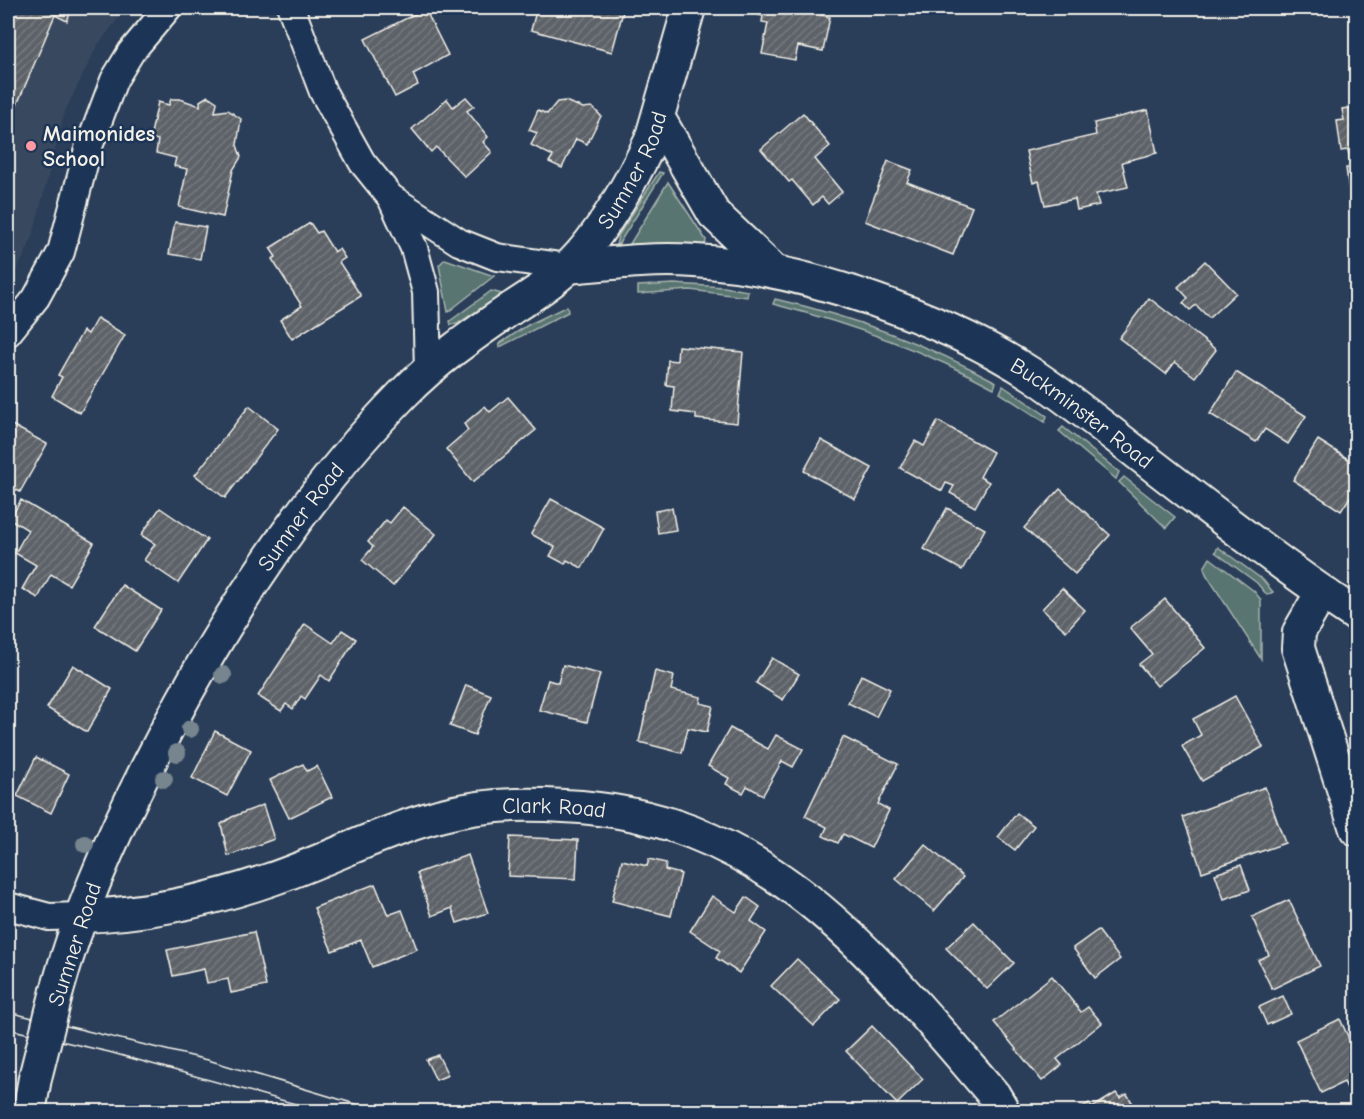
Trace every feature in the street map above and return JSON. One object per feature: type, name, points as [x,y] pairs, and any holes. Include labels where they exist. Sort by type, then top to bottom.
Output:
[{"type":"street","points":[[8,333],[36,298],[61,252],[88,149],[114,80],[131,52],[168,8]]},
{"type":"street","name":"Buckminster Road","points":[[291,8],[309,60],[337,120],[362,162],[391,198],[414,248],[424,279],[428,371]]},
{"type":"street","name":"Sumner Road","points":[[29,1112],[35,1078],[57,991],[98,872],[142,777],[182,699],[220,633],[323,485],[384,414],[428,371],[568,267],[593,239],[643,158],[659,119],[689,8]]},
{"type":"street","name":"Buckminster Road","points":[[659,119],[714,214],[774,271]]},
{"type":"street","name":"Buckminster Road","points":[[391,198],[459,242],[497,257],[568,267],[627,262],[693,261],[774,271],[859,295],[958,336],[1034,376],[1356,615]]},
{"type":"street","points":[[1322,592],[1299,632],[1298,648],[1356,829]]},
{"type":"street","name":"Clark Road","points":[[8,906],[49,917],[81,916],[134,912],[220,896],[272,879],[426,819],[483,806],[516,803],[592,807],[670,822],[743,854],[810,899],[906,993],[994,1095],[1004,1112]]},
{"type":"shaded area","name":"Maimonides School","points":[[8,8],[126,8],[97,46],[65,111],[32,238],[8,284]]},
{"type":"green space","points":[[659,172],[663,173],[616,245],[618,236]]},
{"type":"green space","points":[[668,182],[706,240],[705,245],[628,247]]},
{"type":"green space","points":[[445,259],[494,276],[448,312],[439,265]]},
{"type":"green space","points":[[674,284],[748,291],[747,297],[690,290],[638,294],[638,286]]},
{"type":"green space","points":[[491,291],[502,294],[457,324],[451,325],[450,321]]},
{"type":"green space","points":[[775,299],[833,314],[916,343],[996,382],[994,388],[968,374],[886,339],[831,320],[773,304]]},
{"type":"green space","points":[[567,306],[568,312],[500,347],[499,344],[528,325]]},
{"type":"green space","points":[[1003,386],[1047,416],[1045,422],[1000,393]]},
{"type":"green space","points":[[1063,427],[1119,472],[1116,479],[1059,431]]},
{"type":"green space","points":[[1124,477],[1175,517],[1166,528],[1119,482]]},
{"type":"green space","points":[[1218,547],[1263,580],[1273,592],[1267,595],[1257,583],[1215,552]]},
{"type":"green space","points":[[1210,558],[1254,591],[1261,600],[1261,659],[1206,574],[1204,568]]},
{"type":"building","points":[[8,8],[72,8],[67,21],[55,15],[8,126]]},
{"type":"building","points":[[537,8],[624,8],[612,52],[531,30]]},
{"type":"building","points":[[759,8],[822,8],[821,15],[830,17],[823,51],[798,46],[795,60],[762,54],[768,23],[762,22],[763,16],[758,15]]},
{"type":"building","points":[[425,9],[448,55],[413,74],[418,85],[395,97],[365,39]]},
{"type":"building","points":[[208,96],[217,102],[215,112],[228,110],[241,119],[237,145],[241,157],[233,170],[223,217],[179,207],[187,169],[174,166],[176,158],[156,153],[158,140],[150,138],[158,102],[169,105],[171,99],[180,99],[200,106],[200,101]]},
{"type":"building","points":[[466,97],[474,106],[467,111],[488,137],[483,142],[492,152],[465,177],[436,147],[431,152],[412,129],[447,99],[453,107]]},
{"type":"building","points":[[565,101],[583,108],[592,107],[601,116],[587,144],[576,139],[562,168],[549,162],[553,156],[531,145],[537,133],[529,130],[538,110],[547,114],[557,102]]},
{"type":"building","points":[[1356,107],[1356,207],[1351,207],[1346,168],[1351,168],[1348,150],[1341,151],[1337,121],[1344,120],[1342,109]]},
{"type":"building","points":[[1148,110],[1157,153],[1122,162],[1128,187],[1096,194],[1099,205],[1077,210],[1075,199],[1045,205],[1039,181],[1033,183],[1026,151],[1096,135],[1094,123]]},
{"type":"building","points":[[803,113],[830,146],[815,159],[842,192],[828,204],[822,197],[813,205],[792,180],[789,182],[761,149]]},
{"type":"building","points":[[888,161],[912,170],[907,182],[972,207],[953,255],[865,221]]},
{"type":"building","points":[[175,222],[206,227],[200,259],[169,254]]},
{"type":"building","points":[[310,223],[317,233],[321,231],[334,252],[339,249],[345,258],[339,262],[361,296],[292,339],[280,320],[302,306],[272,259],[276,257],[270,248]]},
{"type":"building","points":[[1352,250],[1356,250],[1356,270],[1355,270]]},
{"type":"building","points":[[1205,261],[1236,293],[1209,318],[1196,305],[1190,310],[1183,303],[1188,298],[1178,287]]},
{"type":"building","points":[[1149,298],[1216,350],[1195,377],[1175,362],[1166,374],[1119,338]]},
{"type":"building","points":[[97,318],[125,335],[80,413],[52,396],[62,377],[58,375],[83,331],[88,334]]},
{"type":"building","points":[[678,346],[743,352],[737,423],[696,419],[696,414],[672,411],[674,386],[666,385],[668,360],[677,361]]},
{"type":"building","points":[[1236,372],[1306,416],[1288,444],[1265,429],[1256,442],[1210,414]]},
{"type":"building","points":[[508,397],[536,430],[473,482],[446,449],[468,430],[464,424],[485,406],[490,412]]},
{"type":"building","points":[[249,406],[278,429],[225,498],[195,475]]},
{"type":"building","points":[[938,421],[993,452],[980,477],[989,482],[975,507],[950,493],[954,486],[946,483],[942,491],[900,468],[915,441],[924,446]]},
{"type":"building","points":[[12,425],[47,444],[20,492],[8,485],[8,432]]},
{"type":"building","points":[[821,440],[872,468],[855,499],[804,471]]},
{"type":"building","points":[[1318,440],[1356,464],[1356,501],[1350,497],[1341,511],[1293,480]]},
{"type":"building","points":[[1060,489],[1110,535],[1075,574],[1024,528]]},
{"type":"building","points":[[551,499],[604,528],[582,568],[567,560],[565,564],[550,556],[555,547],[531,534]]},
{"type":"building","points":[[21,500],[94,543],[69,585],[51,574],[38,598],[22,589],[36,565],[15,553],[28,530],[10,519]]},
{"type":"building","points":[[403,507],[436,534],[393,586],[362,560],[373,547],[368,542],[386,520],[390,523]]},
{"type":"building","points":[[160,508],[207,540],[178,583],[144,560],[155,544],[141,535]]},
{"type":"building","points":[[672,508],[676,530],[658,533],[655,511]]},
{"type":"building","points":[[947,508],[985,529],[962,570],[924,549]]},
{"type":"building","points":[[122,585],[161,610],[135,651],[95,626]]},
{"type":"building","points":[[1062,588],[1085,610],[1066,631],[1042,609]]},
{"type":"building","points":[[1165,599],[1205,648],[1157,686],[1139,664],[1152,654],[1130,628]]},
{"type":"building","points":[[305,624],[333,643],[342,630],[356,639],[329,681],[321,675],[305,699],[301,696],[293,709],[286,704],[281,711],[258,696]]},
{"type":"building","points":[[772,658],[799,674],[783,700],[756,683]]},
{"type":"building","points":[[73,665],[112,689],[87,732],[47,708]]},
{"type":"building","points":[[563,665],[600,674],[587,722],[539,710],[548,680],[558,683]]},
{"type":"building","points":[[655,671],[674,676],[671,690],[701,697],[700,703],[713,706],[707,732],[688,728],[682,753],[639,742]]},
{"type":"building","points":[[861,675],[890,689],[876,717],[848,703]]},
{"type":"building","points":[[466,685],[491,695],[475,735],[450,726]]},
{"type":"building","points":[[1235,696],[1263,747],[1202,781],[1182,746],[1201,735],[1193,719]]},
{"type":"building","points":[[730,728],[768,749],[776,735],[803,749],[793,767],[782,761],[763,795],[747,786],[743,793],[726,784],[729,778],[708,766]]},
{"type":"building","points":[[215,731],[251,750],[227,796],[192,778]]},
{"type":"building","points":[[843,737],[898,764],[878,804],[889,810],[871,848],[843,834],[838,843],[823,836],[827,827],[805,816]]},
{"type":"building","points":[[36,757],[69,774],[51,813],[17,796]]},
{"type":"building","points":[[303,764],[307,771],[317,766],[332,797],[289,818],[270,780]]},
{"type":"building","points":[[1265,787],[1285,843],[1202,872],[1183,817]]},
{"type":"building","points":[[263,805],[274,839],[228,856],[221,824],[232,817]]},
{"type":"building","points":[[1017,813],[1034,826],[1015,850],[998,837]]},
{"type":"building","points":[[510,837],[578,840],[576,879],[508,876]]},
{"type":"building","points":[[925,844],[963,877],[934,911],[896,879]]},
{"type":"building","points":[[468,855],[488,913],[457,923],[452,908],[432,916],[417,873]]},
{"type":"building","points":[[649,859],[666,863],[665,870],[681,874],[671,916],[612,901],[622,860],[647,866]]},
{"type":"building","points":[[1241,865],[1250,890],[1224,899],[1215,874]]},
{"type":"building","points":[[375,884],[388,915],[402,910],[417,949],[372,967],[361,940],[332,951],[314,908]]},
{"type":"building","points":[[712,896],[736,912],[746,897],[760,907],[751,921],[766,932],[739,973],[716,958],[720,951],[690,931]]},
{"type":"building","points":[[1289,900],[1320,966],[1272,989],[1258,960],[1269,955],[1252,917]]},
{"type":"building","points":[[974,922],[1014,963],[987,989],[946,948]]},
{"type":"building","points":[[1098,930],[1120,959],[1095,978],[1073,948]]},
{"type":"building","points":[[254,932],[266,986],[231,993],[228,979],[207,983],[204,969],[173,976],[167,950]]},
{"type":"building","points":[[797,959],[840,999],[814,1026],[771,986]]},
{"type":"building","points":[[1052,976],[1081,1012],[1088,1007],[1102,1023],[1057,1059],[1062,1065],[1042,1081],[994,1022]]},
{"type":"building","points":[[1283,996],[1291,1014],[1267,1025],[1259,1007]]},
{"type":"building","points":[[1340,1019],[1356,1054],[1356,1089],[1349,1092],[1344,1082],[1321,1093],[1296,1040]]},
{"type":"building","points":[[872,1026],[923,1079],[897,1104],[846,1051]]},
{"type":"building","points":[[438,1055],[448,1075],[436,1080],[426,1060]]},
{"type":"building","points":[[1116,1093],[1120,1098],[1127,1094],[1138,1112],[1076,1112],[1089,1103],[1092,1108]]},
{"type":"tram line","points":[[8,1012],[208,1060],[382,1112]]},
{"type":"tram line","points":[[8,1029],[109,1052],[324,1112]]},
{"type":"place","name":"Maimonides School","points":[[31,146]]}]
